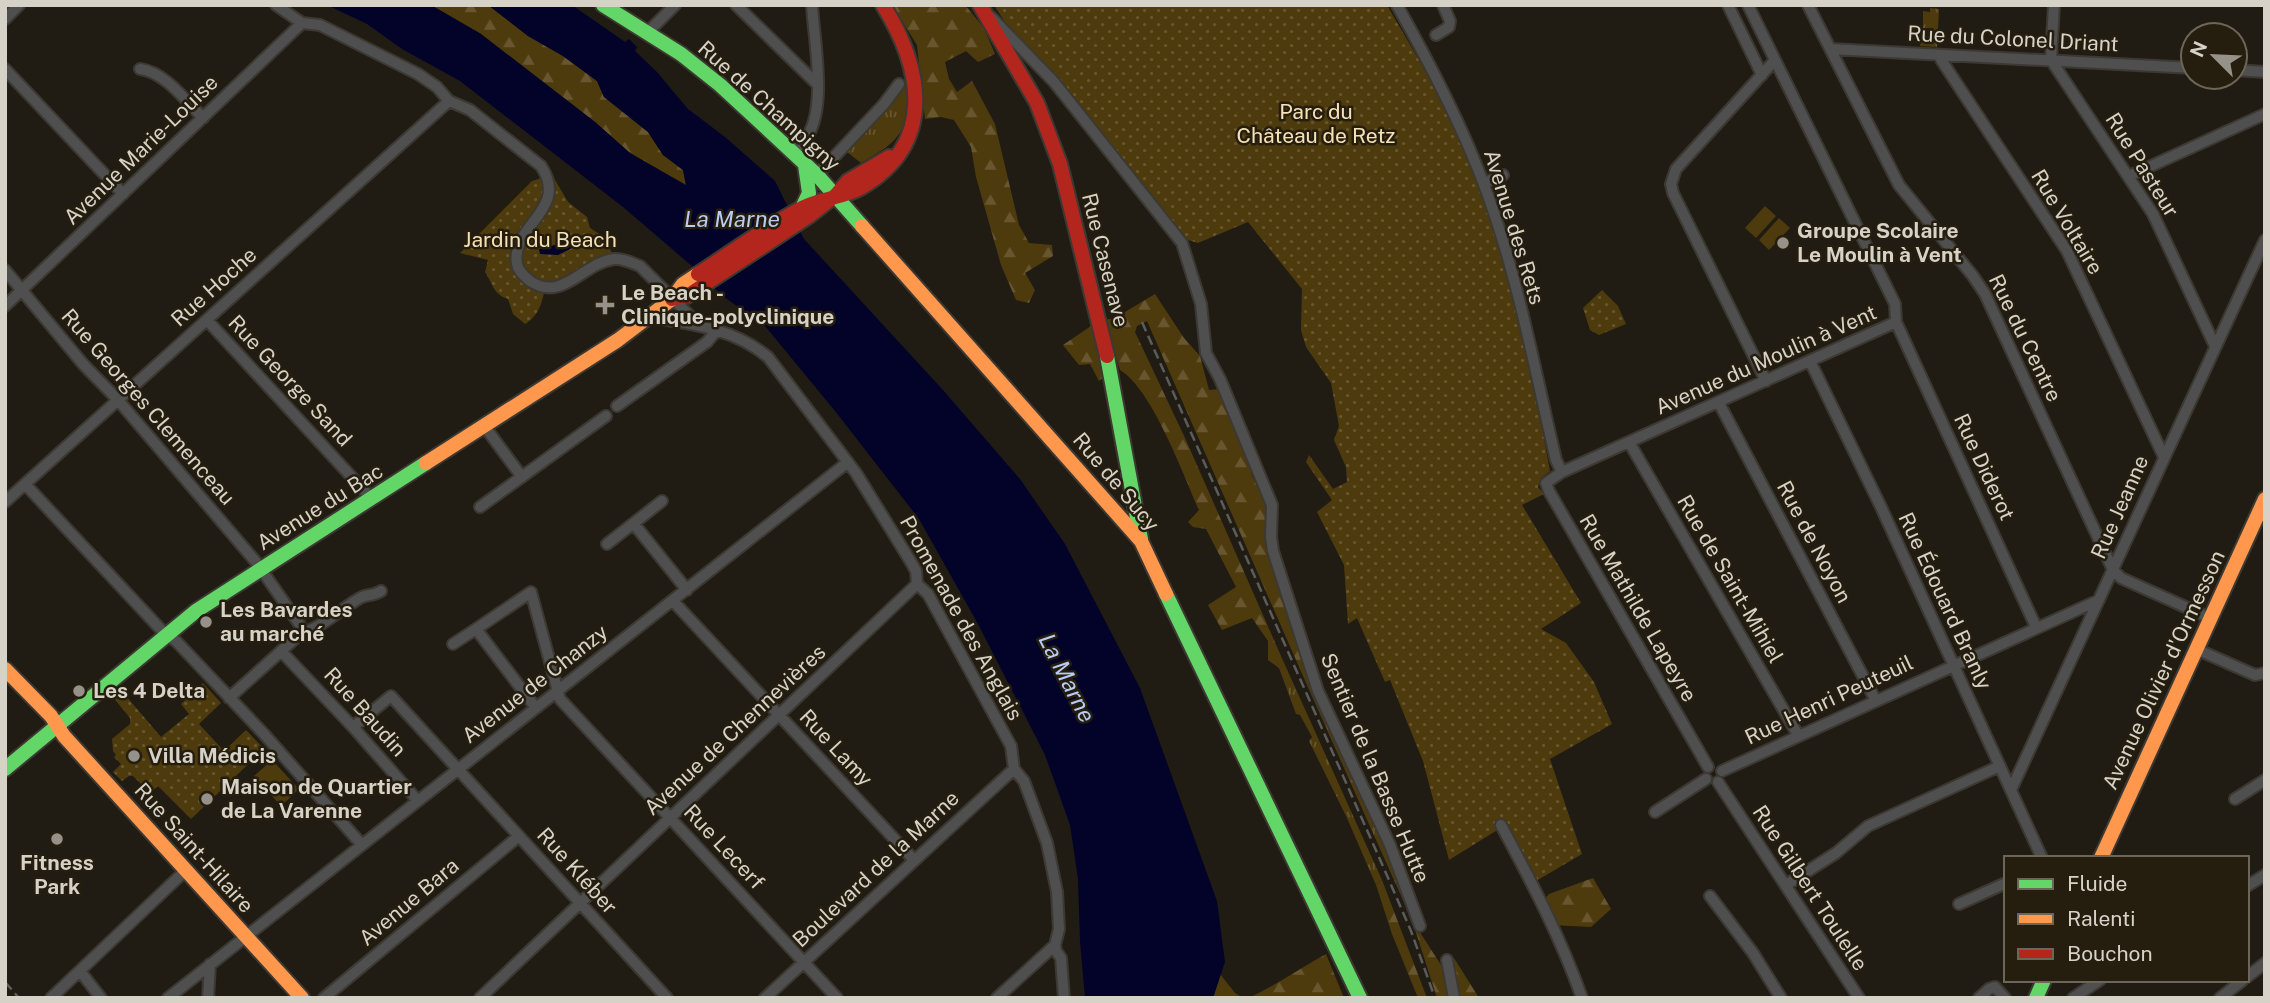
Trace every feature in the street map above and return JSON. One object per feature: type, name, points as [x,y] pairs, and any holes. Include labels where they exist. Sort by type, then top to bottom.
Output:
[{"type":"main road","name":"Rue de Champigny","points":[[603,5],[709,75],[836,195]]},
{"type":"main road","name":"Avenue du Bac","points":[[5,769],[197,611],[618,340],[672,299],[680,286],[694,284],[806,212],[836,195],[856,190],[879,175],[903,153],[916,120],[918,96],[899,30],[883,5]]},
{"type":"main road","name":"Rue Casenave","points":[[983,10],[1037,103],[1060,164],[1113,377],[1141,541]]},
{"type":"main road","points":[[806,212],[811,170]]},
{"type":"main road","name":"Rue de Sucy","points":[[836,195],[1141,541],[1360,998]]},
{"type":"main road","name":"Avenue Olivier d'Ormesson","points":[[2102,856],[2265,499]]},
{"type":"main road","name":"Rue Saint-Hilaire","points":[[5,668],[302,998]]},
{"type":"main road","points":[[2036,998],[2043,982]]},
{"type":"street","points":[[5,19],[19,5]]},
{"type":"street","points":[[276,5],[302,23],[320,25],[418,74],[437,86],[449,101]]},
{"type":"street","points":[[647,33],[675,5]]},
{"type":"street","points":[[736,5],[817,84]]},
{"type":"street","points":[[790,152],[804,142],[813,125],[818,102],[812,5]]},
{"type":"street","name":"Avenue des Rets","points":[[1397,5],[1450,105],[1484,183],[1507,256],[1556,460],[1562,472]]},
{"type":"street","points":[[1436,35],[1449,27],[1450,21],[1443,5]]},
{"type":"street","points":[[1728,5],[1762,75]]},
{"type":"street","name":"Avenue du Moulin à Vent","points":[[1562,472],[1896,323],[1895,304],[1748,5]]},
{"type":"street","name":"Rue du Centre","points":[[1808,5],[1899,185],[1985,293],[2113,570]]},
{"type":"street","points":[[2051,60],[2054,5]]},
{"type":"street","name":"Sentier de la Basse Hutte","points":[[983,10],[1054,82],[1182,243],[1200,304],[1203,346],[1231,404],[1272,505],[1273,551],[1318,691],[1390,845],[1420,926]]},
{"type":"street","name":"Avenue Marie-Louise","points":[[5,306],[302,23]]},
{"type":"street","name":"Rue du Colonel Driant","points":[[1831,49],[2179,67]]},
{"type":"street","name":"Rue Voltaire","points":[[1938,55],[2067,251],[2164,457]]},
{"type":"street","name":"Rue Pasteur","points":[[2051,60],[2153,214],[2215,346]]},
{"type":"street","points":[[1766,381],[1673,193],[1671,184],[1676,169],[1775,61]]},
{"type":"street","points":[[5,69],[123,194]]},
{"type":"street","points":[[141,69],[149,70],[166,82],[203,118]]},
{"type":"street","points":[[811,170],[884,104],[899,83]]},
{"type":"street","name":"Promenade des Anglais","points":[[449,101],[470,110],[522,150],[541,166],[549,178],[550,191],[546,205],[518,249],[517,264],[527,279],[542,288],[559,287],[599,262],[617,258],[640,266],[699,325]]},
{"type":"street","name":"Rue Hoche","points":[[5,502],[449,101]]},
{"type":"street","points":[[2129,176],[2265,114]]},
{"type":"street","points":[[1484,183],[1503,175]]},
{"type":"street","name":"Rue Jeanne","points":[[2011,790],[2265,240]]},
{"type":"street","name":"Rue Georges Clemenceau","points":[[5,270],[83,364],[118,400],[262,569],[300,625],[300,634]]},
{"type":"street","name":"Promenade des Anglais","points":[[648,317],[717,330],[753,345],[768,357],[848,462],[911,562],[916,571],[917,584],[928,594],[1011,746],[1014,769],[1024,781],[1047,843],[1056,892],[1059,929],[1055,945],[1061,958],[1064,998]]},
{"type":"street","name":"Rue George Sand","points":[[207,320],[372,499]]},
{"type":"street","name":"Rue Diderot","points":[[1896,323],[2036,627]]},
{"type":"street","points":[[617,406],[707,342],[717,330]]},
{"type":"street","name":"Rue Édouard Branly","points":[[1810,362],[1881,507],[2041,856]]},
{"type":"street","name":"Rue de Noyon","points":[[1719,403],[1875,699]]},
{"type":"street","points":[[480,508],[606,416]]},
{"type":"street","points":[[485,427],[522,477]]},
{"type":"street","name":"Rue de Saint-Mihiel","points":[[1629,442],[1798,735]]},
{"type":"street","name":"Avenue de Chanzy","points":[[168,998],[848,462]]},
{"type":"street","name":"Rue Mathilde Lapeyre","points":[[1562,472],[1549,481],[1546,487],[1707,773]]},
{"type":"street","points":[[25,484],[166,635],[176,641],[264,734],[362,845]]},
{"type":"street","points":[[607,544],[662,501]]},
{"type":"street","points":[[634,524],[687,590]]},
{"type":"street","points":[[2113,570],[2122,578],[2210,618]]},
{"type":"street","name":"Avenue de Chennevières","points":[[480,998],[917,584]]},
{"type":"street","points":[[229,698],[300,634],[313,630],[363,596],[374,596],[381,591]]},
{"type":"street","points":[[453,644],[531,592],[557,691]]},
{"type":"street","name":"Rue Henri Peuteuil","points":[[1720,777],[1798,735],[1875,699],[2099,600]]},
{"type":"street","name":"Rue Lamy","points":[[673,601],[914,860]]},
{"type":"street","points":[[476,629],[536,708]]},
{"type":"street","points":[[2196,649],[2255,675],[2265,673]]},
{"type":"street","name":"Rue Baudin","points":[[281,651],[418,801]]},
{"type":"street","name":"Rue Lecerf","points":[[557,691],[560,699],[837,998]]},
{"type":"street","name":"Rue Kléber","points":[[353,727],[391,696],[667,998]]},
{"type":"street","points":[[1655,812],[1715,766],[1720,777],[1711,783],[1707,773]]},
{"type":"street","points":[[1786,885],[1836,853],[1868,826],[2000,766]]},
{"type":"street","name":"Boulevard de la Marne","points":[[765,998],[1014,769]]},
{"type":"street","name":"Rue Gilbert Toulelle","points":[[1720,777],[1728,799],[1859,998]]},
{"type":"street","points":[[2235,799],[2265,780]]},
{"type":"street","points":[[1501,825],[1567,956],[1582,998]]},
{"type":"street","name":"Avenue Bara","points":[[324,998],[519,836]]},
{"type":"street","points":[[51,998],[186,871]]},
{"type":"street","points":[[2249,885],[2265,875]]},
{"type":"street","points":[[1959,904],[2004,884]]},
{"type":"street","points":[[1710,895],[1753,953],[1781,998]]},
{"type":"street","points":[[997,998],[1055,945]]},
{"type":"street","points":[[1447,960],[1454,998]]},
{"type":"street","points":[[2249,975],[2265,963]]},
{"type":"street","points":[[208,998],[210,964]]},
{"type":"street","points":[[79,971],[101,998]]},
{"type":"street","points":[[2073,998],[2097,982]]},
{"type":"street","points":[[2220,998],[2240,982]]},
{"type":"street","points":[[1979,998],[1995,987],[2005,998]]},
{"type":"green space","points":[[431,5],[488,5],[528,36],[563,56],[597,81],[604,97],[648,132],[663,155],[683,170],[686,186],[630,153],[595,122],[481,34]]},
{"type":"green space","points":[[892,5],[965,5],[984,28],[995,54],[978,62],[966,51],[945,62],[949,79],[957,92],[972,81],[995,124],[1019,225],[1029,243],[1052,245],[1053,256],[1025,273],[1035,290],[1029,303],[1016,300],[1001,265],[976,177],[971,147],[954,120],[941,117],[925,119],[917,45]]},
{"type":"green space","name":"Parc du Château de Retz","points":[[994,5],[1387,5],[1437,92],[1464,146],[1492,224],[1515,306],[1550,471],[1541,478],[1538,487],[1544,494],[1522,505],[1581,603],[1541,629],[1566,643],[1594,682],[1612,724],[1550,759],[1582,854],[1536,881],[1507,824],[1449,860],[1423,761],[1390,680],[1385,682],[1357,618],[1348,624],[1344,565],[1317,512],[1332,500],[1306,462],[1309,455],[1333,489],[1347,482],[1346,467],[1334,440],[1339,426],[1331,383],[1306,347],[1301,330],[1302,289],[1248,222],[1198,243],[1185,239],[1017,41]]},
{"type":"green space","points":[[1930,8],[1939,9],[1937,47],[1920,46],[1921,39],[1933,39],[1933,28],[1923,28],[1923,11],[1930,12]]},
{"type":"green space","points":[[905,84],[909,100],[902,129],[892,143],[861,163],[847,152]]},
{"type":"green space","name":"Jardin du Beach","points":[[548,168],[568,202],[587,217],[590,228],[604,237],[613,255],[559,284],[545,286],[540,308],[525,324],[513,314],[508,299],[494,288],[485,272],[488,260],[460,253],[532,181],[545,177]]},
{"type":"green space","points":[[1765,206],[1776,216],[1756,238],[1745,228]]},
{"type":"green space","points":[[1779,218],[1790,228],[1769,250],[1759,240]]},
{"type":"green space","points":[[1602,290],[1618,306],[1626,324],[1599,335],[1590,330],[1583,308]]},
{"type":"green space","points":[[1155,294],[1184,338],[1200,356],[1209,390],[1220,389],[1246,449],[1252,476],[1268,507],[1270,554],[1311,683],[1307,685],[1147,321],[1137,326],[1135,332],[1285,665],[1279,668],[1268,660],[1268,641],[1252,618],[1222,630],[1208,605],[1236,587],[1206,529],[1193,527],[1188,522],[1199,510],[1155,413],[1132,380],[1120,370],[1104,320],[1115,318]]},
{"type":"green space","points":[[1094,324],[1106,375],[1099,381],[1090,364],[1079,365],[1063,345]]},
{"type":"green space","points":[[1285,665],[1382,880],[1376,885],[1309,741],[1312,737],[1300,715],[1296,714],[1279,668]]},
{"type":"green space","points":[[203,683],[221,703],[199,724],[224,751],[246,730],[264,749],[191,819],[158,786],[150,793],[133,776],[122,781],[113,772],[121,764],[114,757],[116,755],[112,739],[130,724],[130,718],[112,696],[120,689],[161,737],[189,714],[181,704]]},
{"type":"green space","points":[[1312,683],[1348,765],[1344,768],[1307,685]]},
{"type":"green space","points":[[272,760],[299,789],[281,806],[254,776]]},
{"type":"green space","points":[[1348,765],[1370,809],[1376,830],[1372,831],[1344,768]]},
{"type":"green space","points":[[1376,830],[1391,860],[1412,920],[1372,831]]},
{"type":"green space","points":[[1593,878],[1611,909],[1591,927],[1552,925],[1541,903],[1549,894]]},
{"type":"green space","points":[[1382,880],[1427,998],[1418,998],[1392,934],[1376,885]]},
{"type":"green space","points":[[1412,920],[1441,965],[1454,958],[1479,998],[1437,998]]},
{"type":"green space","points":[[1326,954],[1344,998],[1249,998],[1269,988]]},
{"type":"green space","points":[[1220,974],[1235,993],[1243,998],[1213,998]]},
{"type":"water","name":"La Marne","points":[[327,5],[431,5],[481,34],[595,122],[630,153],[686,185],[683,170],[663,155],[648,132],[604,97],[597,81],[563,56],[528,36],[488,5],[572,5],[625,42],[629,39],[637,47],[635,51],[688,109],[775,181],[804,239],[943,390],[1020,479],[1065,544],[1140,688],[1217,901],[1225,962],[1213,998],[1085,998],[1078,879],[1070,825],[1045,755],[978,624],[919,519],[765,326],[720,294],[700,273],[623,207],[460,81],[402,49],[367,24]]},
{"type":"water","points":[[563,236],[572,240],[572,248],[558,255],[540,254],[539,249],[555,245]]},
{"type":"railway","points":[[1142,322],[1382,864],[1411,931],[1435,998]]},
{"type":"railway","points":[[5,982],[19,998]]},
{"type":"traffic: fast","points":[[603,5],[681,54],[720,85],[817,175],[862,226]]},
{"type":"traffic: fast","points":[[802,208],[809,193],[805,165]]},
{"type":"traffic: fast","points":[[1107,356],[1141,539]]},
{"type":"traffic: fast","points":[[5,769],[196,611],[426,463]]},
{"type":"traffic: fast","points":[[1166,594],[1360,998]]},
{"type":"traffic: fast","points":[[2036,998],[2043,982]]},
{"type":"traffic: slow","points":[[862,226],[1141,541],[1166,594]]},
{"type":"traffic: slow","points":[[426,463],[618,340],[672,299],[683,284],[698,274]]},
{"type":"traffic: slow","points":[[2102,856],[2265,499]]},
{"type":"traffic: slow","points":[[5,669],[51,716],[64,736],[302,998]]},
{"type":"traffic: jam","points":[[698,274],[802,208],[862,187],[886,169],[902,148],[912,126],[915,103],[913,78],[907,54],[883,5]]},
{"type":"traffic: jam","points":[[980,5],[1037,103],[1060,164],[1107,356]]},
{"type":"traffic: jam","points":[[672,299],[687,296],[809,216],[836,195],[848,181],[889,157]]},
{"type":"place","name":"Groupe Scolaire Le Moulin à Vent","points":[[1783,243]]},
{"type":"place","name":"Le Beach - Clinique-polyclinique","points":[[605,305]]},
{"type":"place","name":"Les Bavardes au marché","points":[[206,622]]},
{"type":"place","name":"Les 4 Delta","points":[[79,691]]},
{"type":"place","name":"Villa Médicis","points":[[134,756]]},
{"type":"place","name":"Maison de Quartier de La Varenne","points":[[207,799]]},
{"type":"place","name":"Fitness Park","points":[[57,839]]}]
